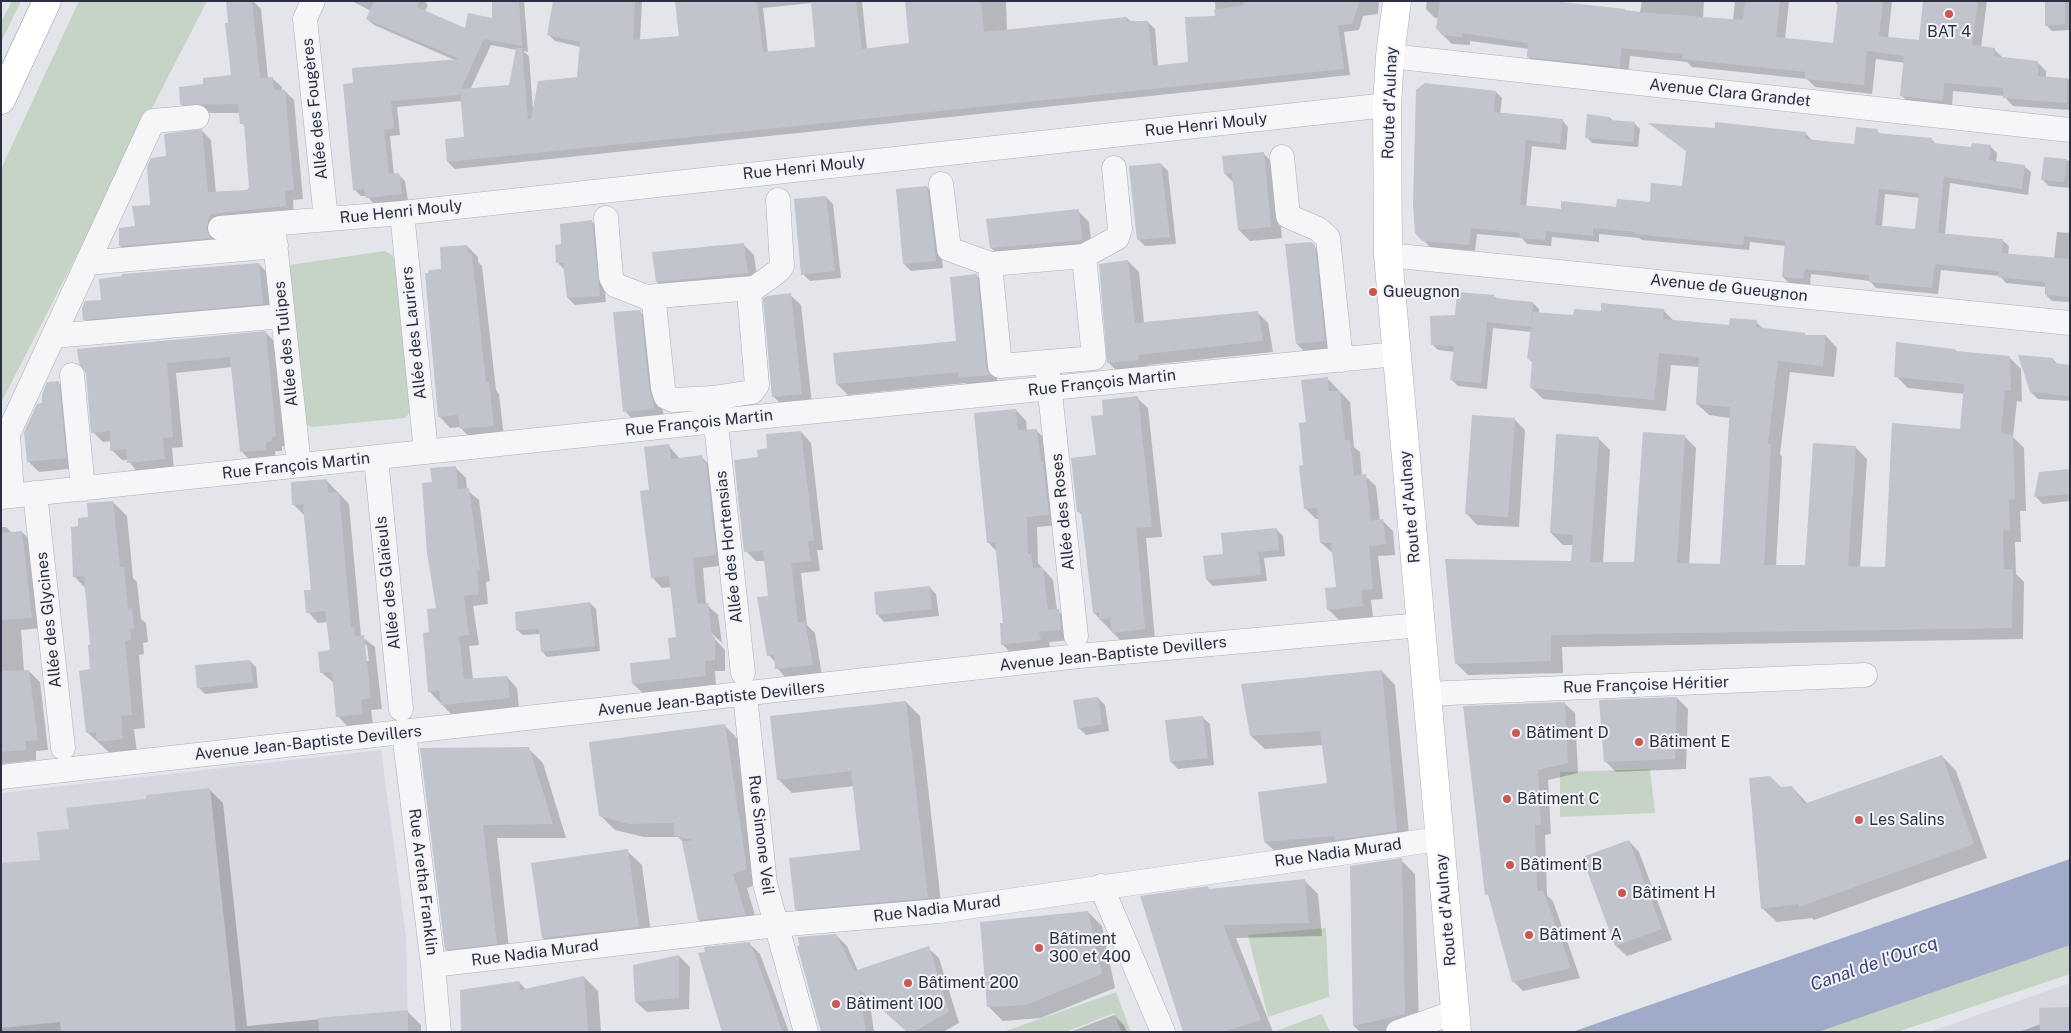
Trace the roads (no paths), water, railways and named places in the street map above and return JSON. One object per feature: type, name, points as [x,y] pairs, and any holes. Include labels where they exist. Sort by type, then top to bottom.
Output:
[{"type":"main road","points":[[1,100],[47,1]]},
{"type":"main road","name":"Route d'Aulnay","points":[[1397,1],[1390,56],[1387,105],[1388,255],[1456,1022]]},
{"type":"street","name":"Allée des Fougères","points":[[313,1],[305,19],[326,219]]},
{"type":"street","name":"Avenue Clara Grandet","points":[[1390,56],[2070,130]]},
{"type":"street","name":"Rue Henri Mouly","points":[[220,228],[275,235],[326,219],[402,213],[1387,105]]},
{"type":"street","points":[[7,496],[8,434],[153,121],[197,117]]},
{"type":"street","points":[[1282,157],[1288,216],[1318,229],[1328,238],[1341,360]]},
{"type":"street","points":[[941,184],[949,249],[990,264],[1084,256],[1117,238],[1120,229],[1114,168]]},
{"type":"street","points":[[606,218],[611,277],[615,285],[646,297],[654,303],[663,388],[666,397],[715,410],[752,392],[757,385],[748,300],[749,292],[753,288],[778,272],[782,266],[778,200]]},
{"type":"street","name":"Allée des Lauriers","points":[[402,213],[426,452]]},
{"type":"street","points":[[87,264],[275,235]]},
{"type":"street","name":"Allée des Tulipes","points":[[275,235],[299,465]]},
{"type":"street","name":"Avenue de Gueugnon","points":[[1388,255],[2070,322]]},
{"type":"street","points":[[990,264],[1000,366],[1094,358],[1084,256]]},
{"type":"street","points":[[646,297],[753,288]]},
{"type":"street","points":[[53,336],[284,316]]},
{"type":"street","name":"Rue François Martin","points":[[7,496],[426,452],[715,410],[1050,388],[1396,354]]},
{"type":"street","name":"Allée des Roses","points":[[1046,362],[1076,636]]},
{"type":"street","points":[[72,375],[83,488]]},
{"type":"street","name":"Allée des Hortensias","points":[[715,410],[744,684]]},
{"type":"street","name":"Allée des Glaïeuls","points":[[376,458],[401,709]]},
{"type":"street","name":"Allée des Glycines","points":[[35,493],[62,748]]},
{"type":"street","name":"Avenue Jean-Baptiste Devillers","points":[[1,778],[404,733],[744,684],[1420,625]]},
{"type":"street","name":"Rue Françoise Héritier","points":[[1426,694],[1865,676]]},
{"type":"street","name":"Rue Simone Veil","points":[[744,684],[765,884],[806,1032]]},
{"type":"street","name":"Rue Aretha Franklin","points":[[404,733],[433,965],[439,1032]]},
{"type":"street","name":"Rue Nadia Murad","points":[[433,965],[776,925],[939,911],[1439,838]]},
{"type":"street","points":[[1101,886],[1164,1032]]},
{"type":"street","points":[[1398,1032],[1456,1022]]},
{"type":"water","name":"Canal de l'Ourcq","points":[[2070,859],[2070,945],[1818,1032],[1572,1032]]},
{"type":"place","name":"BAT 4","points":[[1949,14]]},
{"type":"place","name":"Gueugnon","points":[[1373,292]]},
{"type":"place","name":"Bâtiment D","points":[[1516,733]]},
{"type":"place","name":"Bâtiment E","points":[[1639,742]]},
{"type":"place","name":"Bâtiment C","points":[[1507,799]]},
{"type":"place","name":"Les Salins","points":[[1859,820]]},
{"type":"place","name":"Bâtiment B","points":[[1510,865]]},
{"type":"place","name":"Bâtiment H","points":[[1622,893]]},
{"type":"place","name":"Bâtiment A","points":[[1529,935]]},
{"type":"place","name":"Bâtiment 300 et 400","points":[[1039,948]]},
{"type":"place","name":"Bâtiment 200","points":[[908,983]]},
{"type":"place","name":"Bâtiment 100","points":[[836,1004]]}]
